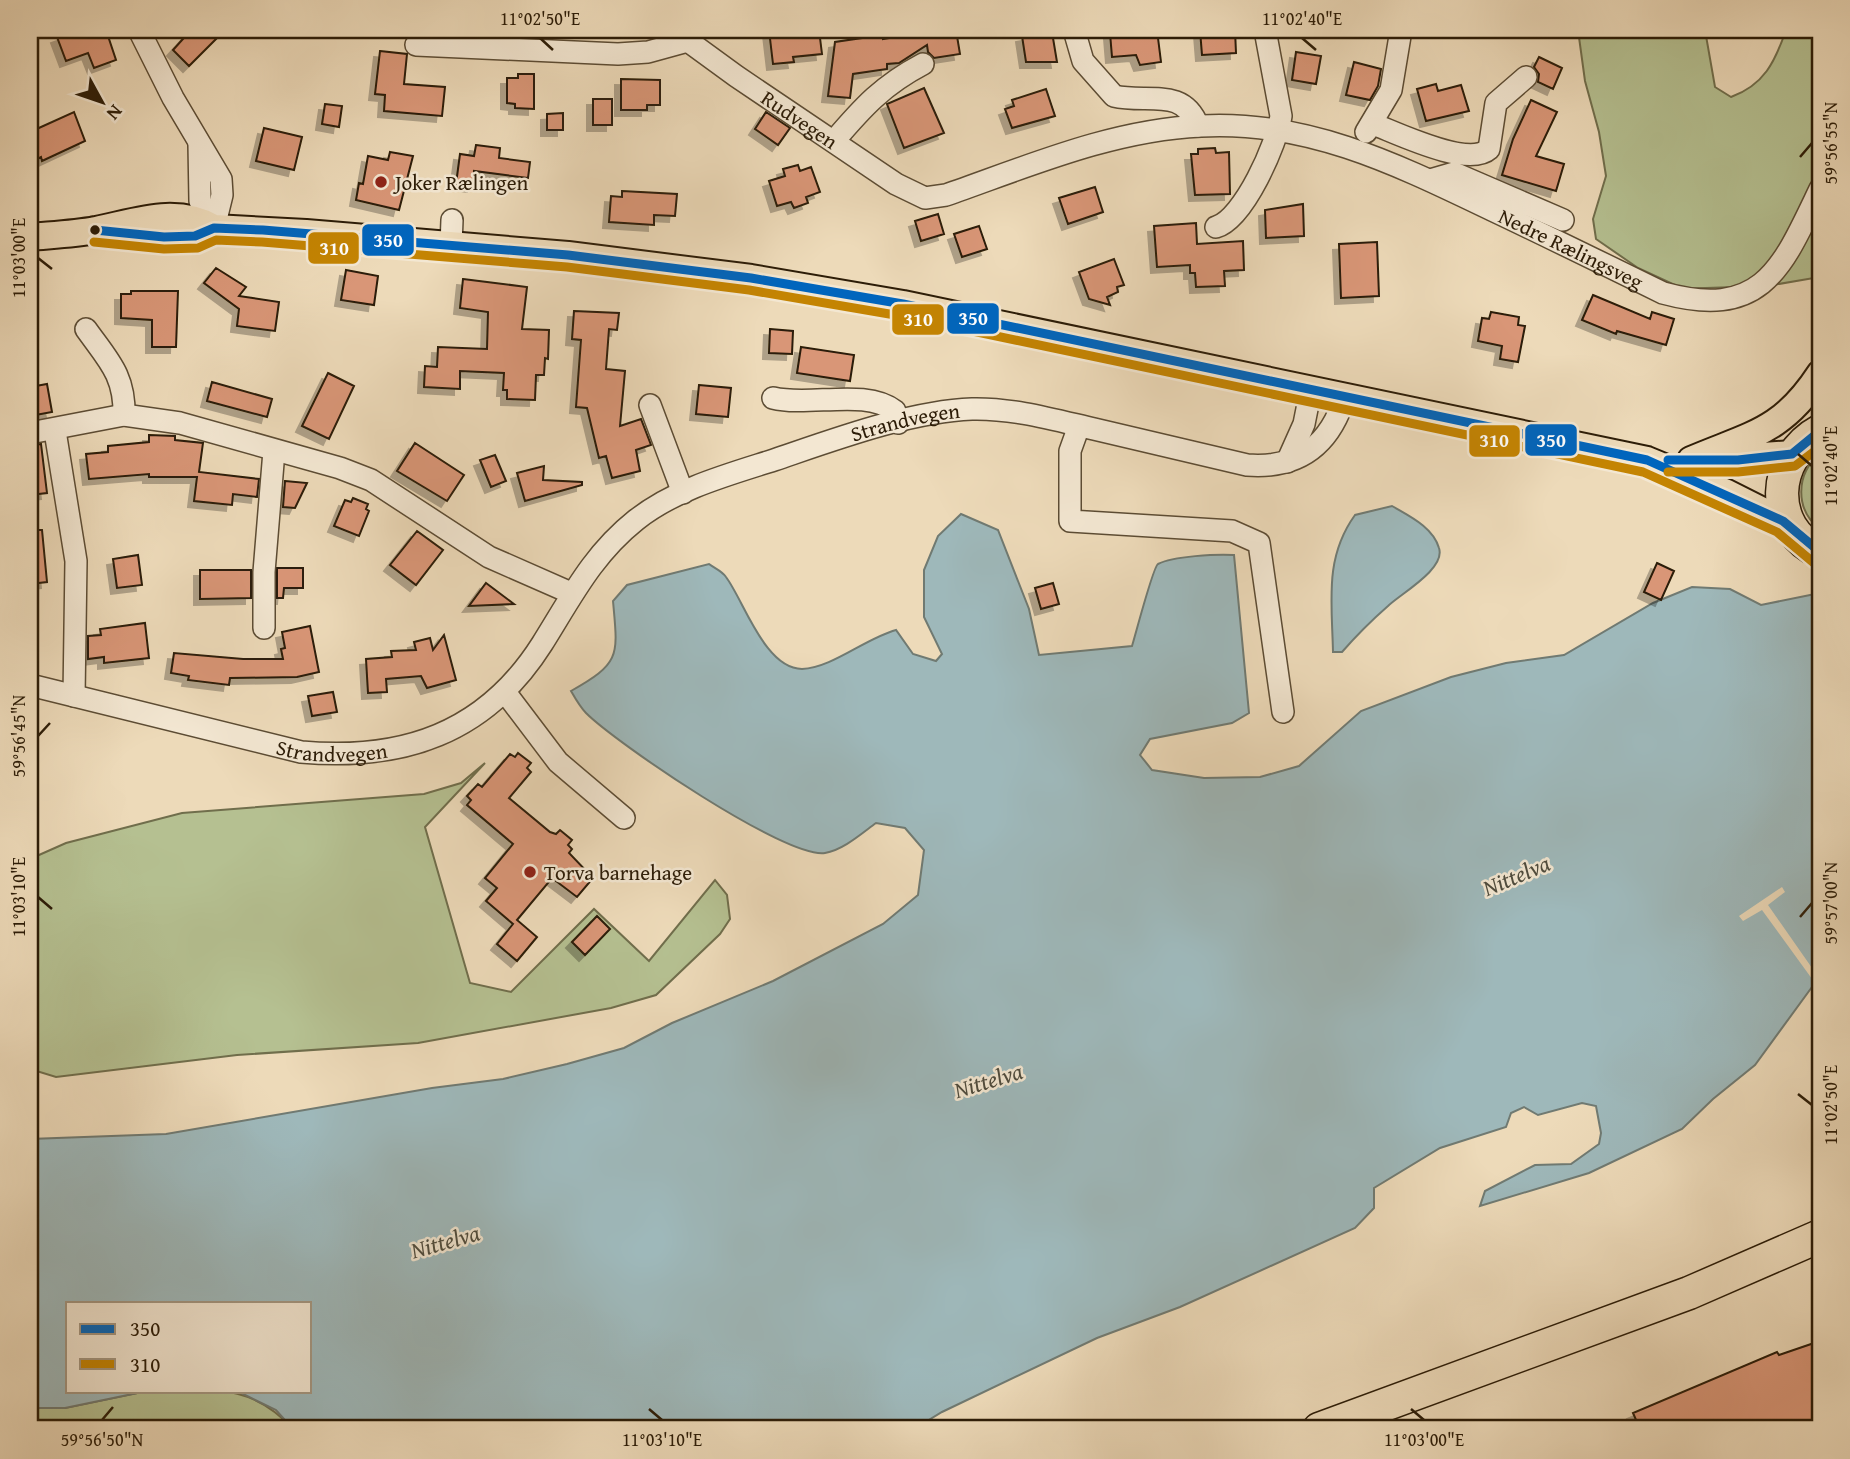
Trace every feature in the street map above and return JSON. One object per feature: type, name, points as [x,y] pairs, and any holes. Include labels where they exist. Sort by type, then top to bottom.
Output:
[{"type":"highway","points":[[1810,547],[1781,498],[1782,482],[1792,454],[1820,431]]},
{"type":"highway","points":[[1319,1429],[1689,1293],[1813,1235]]},
{"type":"main road","points":[[30,237],[95,230],[140,218],[165,217],[201,221],[214,228],[451,232],[903,304],[1647,460],[1727,493],[1810,547]]},
{"type":"main road","points":[[1691,460],[1775,425],[1793,411],[1820,374]]},
{"type":"main road","points":[[1647,460],[1738,460],[1792,454]]},
{"type":"street","points":[[139,30],[199,144],[200,201],[214,228]]},
{"type":"street","points":[[1074,30],[1083,61],[1114,96],[1181,103],[1194,115],[1198,126]]},
{"type":"street","points":[[1216,227],[1230,219],[1248,194],[1279,130],[1281,116],[1265,30]]},
{"type":"street","points":[[1354,148],[1373,124],[1395,78],[1401,30]]},
{"type":"street","points":[[416,45],[484,39],[618,54],[648,52],[685,36]]},
{"type":"street","name":"Rudvegen","points":[[685,36],[896,184],[925,198]]},
{"type":"street","points":[[834,141],[871,98],[895,79],[923,64]]},
{"type":"street","points":[[1373,124],[1467,156],[1486,152],[1489,149],[1496,103],[1526,77]]},
{"type":"street","name":"Nedre Rælingsveg","points":[[925,198],[946,194],[1077,149],[1134,134],[1198,126],[1279,130],[1354,148],[1430,180],[1663,293],[1704,302],[1732,299],[1771,277],[1787,257],[1820,189]]},
{"type":"street","points":[[1430,180],[1454,173],[1563,220]]},
{"type":"street","points":[[86,329],[120,376],[125,393],[124,415]]},
{"type":"street","points":[[1287,462],[1304,424],[1311,389]]},
{"type":"street","name":"Strandvegen","points":[[30,685],[279,748],[341,755],[386,752],[421,742],[477,714],[505,692],[541,646],[585,572],[616,537],[639,518],[683,493],[796,453],[929,414],[975,409],[1009,412],[1079,426],[1247,465],[1271,466],[1311,451],[1339,416],[1345,396]]},
{"type":"street","points":[[773,398],[790,402],[878,401],[895,411],[898,423]]},
{"type":"street","points":[[650,405],[683,493]]},
{"type":"street","points":[[30,433],[124,415],[180,423],[340,468],[371,480],[489,557],[571,593]]},
{"type":"street","points":[[1079,426],[1070,451],[1070,521],[1232,531],[1259,543],[1283,712]]},
{"type":"street","points":[[55,430],[76,561],[74,696]]},
{"type":"street","points":[[264,628],[264,572],[274,451]]},
{"type":"street","points":[[505,692],[558,762],[624,818]]},
{"type":"green space","points":[[1578,30],[1705,30],[1715,87],[1731,97],[1752,86],[1767,71],[1786,30],[1820,30],[1820,277],[1767,286],[1675,289],[1677,286],[1638,268],[1596,239],[1593,219],[1606,176],[1599,132],[1585,81]]},
{"type":"green space","points":[[1820,454],[1820,529],[1806,512],[1801,492],[1806,471]]},
{"type":"green space","points":[[485,763],[425,827],[470,983],[511,992],[594,909],[649,961],[715,880],[727,895],[730,919],[720,934],[656,995],[611,1008],[418,1043],[237,1055],[56,1077],[30,1069],[30,859],[66,843],[182,813],[424,794],[461,783]]},
{"type":"green space","points":[[142,1392],[226,1392],[260,1402],[277,1413],[293,1429],[30,1429],[30,1408],[65,1408]]},
{"type":"water","points":[[1392,506],[1413,518],[1432,534],[1439,548],[1436,564],[1421,580],[1382,611],[1342,652],[1333,652],[1331,598],[1338,548],[1355,515]]},
{"type":"water","name":"Nittelva","points":[[961,514],[998,530],[1029,609],[1039,655],[1132,646],[1158,564],[1184,557],[1234,555],[1249,713],[1232,723],[1150,739],[1140,755],[1152,770],[1204,778],[1260,777],[1299,766],[1361,711],[1451,677],[1506,663],[1564,655],[1653,603],[1692,587],[1730,589],[1761,605],[1820,593],[1820,976],[1755,1065],[1713,1099],[1682,1129],[1589,1173],[1480,1206],[1485,1191],[1535,1165],[1571,1164],[1599,1144],[1601,1133],[1596,1106],[1582,1103],[1538,1115],[1524,1107],[1511,1113],[1506,1127],[1440,1148],[1374,1188],[1374,1208],[1355,1228],[1180,1307],[1097,1338],[942,1412],[914,1429],[293,1429],[276,1410],[239,1392],[312,1392],[312,1302],[66,1302],[66,1392],[142,1392],[65,1408],[30,1408],[30,1139],[166,1134],[432,1088],[503,1079],[567,1064],[624,1048],[672,1023],[773,981],[883,924],[918,895],[924,850],[905,828],[876,823],[852,841],[825,853],[805,850],[775,838],[702,796],[603,728],[586,713],[571,691],[599,673],[613,656],[616,634],[613,601],[627,585],[709,564],[726,577],[766,646],[789,666],[802,669],[825,664],[896,630],[913,654],[936,661],[942,654],[924,617],[924,570],[938,536]]},
{"type":"pier","points":[[1782,887],[1785,892],[1768,905],[1819,978],[1815,983],[1762,910],[1743,921],[1739,916]]},
{"type":"building","points":[[77,30],[106,30],[116,60],[94,68],[88,53],[66,61],[57,37]]},
{"type":"building","points":[[191,30],[225,30],[189,66],[173,50]]},
{"type":"building","points":[[769,30],[819,30],[822,54],[793,57],[794,62],[773,64]]},
{"type":"building","points":[[925,30],[956,30],[960,54],[934,58],[928,52],[927,45],[899,63],[887,64],[887,69],[853,74],[850,98],[828,96],[835,42],[883,35],[883,39]]},
{"type":"building","points":[[1157,30],[1161,62],[1140,65],[1136,55],[1112,57],[1110,33]]},
{"type":"building","points":[[1200,30],[1235,30],[1236,53],[1202,55]]},
{"type":"building","points":[[1052,32],[1057,62],[1026,62],[1022,36]]},
{"type":"building","points":[[380,51],[407,54],[404,84],[445,87],[442,116],[384,111],[385,95],[375,94]]},
{"type":"building","points":[[1296,52],[1321,56],[1316,84],[1292,80]]},
{"type":"building","points":[[1539,57],[1562,68],[1553,89],[1538,82],[1539,74],[1534,67]]},
{"type":"building","points":[[1354,62],[1381,69],[1378,86],[1370,100],[1346,95]]},
{"type":"building","points":[[518,74],[534,74],[534,109],[515,108],[515,104],[507,103],[507,78],[518,78]]},
{"type":"building","points":[[621,79],[660,80],[660,105],[647,105],[647,110],[621,110]]},
{"type":"building","points":[[1436,84],[1438,91],[1461,85],[1469,111],[1426,121],[1417,89]]},
{"type":"building","points":[[924,88],[944,133],[904,148],[887,104]]},
{"type":"building","points":[[1046,89],[1055,116],[1012,128],[1005,109],[1014,106],[1012,100]]},
{"type":"building","points":[[593,99],[612,99],[612,125],[593,125]]},
{"type":"building","points":[[1531,100],[1557,112],[1536,156],[1564,164],[1556,191],[1502,175],[1513,139]]},
{"type":"building","points":[[325,104],[342,106],[339,127],[322,124]]},
{"type":"building","points":[[74,112],[85,141],[42,161],[41,157],[30,163],[30,132]]},
{"type":"building","points":[[766,112],[790,128],[778,145],[755,129]]},
{"type":"building","points":[[563,113],[563,130],[547,130],[547,114]]},
{"type":"building","points":[[264,128],[302,137],[294,170],[256,161]]},
{"type":"building","points":[[476,145],[500,148],[499,158],[530,162],[528,178],[474,171],[473,186],[456,184],[460,154],[474,156]]},
{"type":"building","points":[[1215,148],[1216,153],[1229,152],[1230,194],[1195,195],[1191,154],[1198,154],[1198,149]]},
{"type":"building","points":[[390,152],[413,156],[399,210],[356,200],[359,183],[363,184],[368,156],[388,160]]},
{"type":"building","points":[[798,165],[800,171],[811,167],[820,192],[806,197],[808,203],[794,208],[791,202],[777,206],[769,181],[785,176],[783,169]]},
{"type":"building","points":[[1095,187],[1103,212],[1068,224],[1059,198]]},
{"type":"building","points":[[622,191],[677,194],[675,216],[654,215],[654,225],[609,222],[611,196],[622,197]]},
{"type":"building","points":[[1303,204],[1304,236],[1266,238],[1265,210]]},
{"type":"building","points":[[938,214],[944,234],[921,241],[915,221]]},
{"type":"building","points":[[1196,223],[1197,244],[1243,241],[1244,270],[1224,271],[1225,286],[1196,287],[1195,273],[1190,273],[1190,265],[1157,267],[1154,226]]},
{"type":"building","points":[[979,226],[987,249],[962,257],[954,234]]},
{"type":"building","points":[[1377,242],[1379,296],[1341,298],[1339,244]]},
{"type":"building","points":[[1114,259],[1124,285],[1117,287],[1118,292],[1107,297],[1110,305],[1089,299],[1079,272]]},
{"type":"building","points":[[216,268],[246,287],[239,296],[279,302],[275,331],[237,326],[239,309],[204,283]]},
{"type":"building","points":[[346,270],[378,276],[374,305],[341,300]]},
{"type":"building","points":[[463,279],[527,287],[522,329],[549,330],[548,359],[545,358],[544,375],[536,375],[535,400],[507,399],[507,390],[503,390],[504,373],[460,371],[460,389],[424,387],[425,366],[437,367],[438,347],[487,349],[488,312],[460,308]]},
{"type":"building","points":[[131,291],[178,291],[176,347],[152,347],[152,320],[121,318],[121,294],[131,294]]},
{"type":"building","points":[[1593,295],[1650,319],[1652,312],[1674,319],[1666,345],[1617,331],[1616,334],[1582,320]]},
{"type":"building","points":[[574,311],[619,313],[617,330],[609,329],[606,369],[625,371],[620,426],[641,419],[651,445],[636,450],[640,471],[612,478],[606,456],[599,458],[587,408],[576,407],[581,340],[572,339]]},
{"type":"building","points":[[1491,312],[1519,317],[1518,325],[1525,326],[1518,362],[1500,359],[1502,346],[1478,341],[1482,318],[1489,319]]},
{"type":"building","points":[[770,329],[793,331],[792,354],[769,353]]},
{"type":"building","points":[[801,347],[854,355],[850,381],[797,373]]},
{"type":"building","points":[[328,373],[354,386],[329,439],[302,426]]},
{"type":"building","points":[[212,382],[272,399],[267,417],[207,401]]},
{"type":"building","points":[[47,384],[52,412],[30,416],[30,387]]},
{"type":"building","points":[[699,385],[731,388],[728,417],[696,414]]},
{"type":"building","points":[[149,435],[175,436],[175,440],[203,443],[199,472],[259,479],[257,497],[233,494],[232,505],[194,501],[197,477],[149,477],[149,474],[89,479],[86,454],[108,452],[108,446],[149,442]]},
{"type":"building","points":[[415,443],[464,475],[447,501],[397,471]]},
{"type":"building","points":[[41,444],[47,493],[30,495],[30,446]]},
{"type":"building","points":[[495,455],[506,481],[491,487],[480,460]]},
{"type":"building","points":[[544,466],[543,480],[582,482],[582,485],[525,501],[517,473]]},
{"type":"building","points":[[285,481],[307,483],[295,508],[283,507]]},
{"type":"building","points":[[353,498],[368,504],[366,509],[369,511],[359,536],[334,526],[345,500],[351,502]]},
{"type":"building","points":[[30,530],[42,530],[47,582],[30,584]]},
{"type":"building","points":[[417,531],[443,550],[416,585],[390,565]]},
{"type":"building","points":[[138,555],[142,585],[117,588],[113,559]]},
{"type":"building","points":[[1657,563],[1674,571],[1661,600],[1644,592]]},
{"type":"building","points":[[277,568],[303,568],[303,588],[284,588],[283,598],[277,598]]},
{"type":"building","points":[[200,570],[251,570],[251,598],[200,599]]},
{"type":"building","points":[[486,583],[514,604],[469,606]]},
{"type":"building","points":[[1053,583],[1059,604],[1041,609],[1035,588]]},
{"type":"building","points":[[145,623],[149,658],[104,663],[104,657],[88,659],[88,636],[101,635],[100,629]]},
{"type":"building","points":[[310,626],[319,672],[297,677],[230,678],[229,685],[188,680],[189,676],[171,673],[174,653],[243,659],[283,659],[281,649],[285,648],[282,632]]},
{"type":"building","points":[[444,635],[456,680],[427,688],[421,676],[386,679],[387,692],[368,693],[366,659],[392,657],[391,651],[416,650],[414,642],[430,638],[433,650]]},
{"type":"building","points":[[333,692],[337,712],[312,716],[308,696]]},
{"type":"building","points":[[518,753],[531,763],[527,768],[531,772],[509,798],[550,832],[556,834],[560,830],[572,840],[568,845],[572,849],[569,853],[593,878],[577,897],[552,878],[517,920],[537,937],[517,961],[497,944],[513,924],[486,901],[497,888],[485,878],[513,844],[467,805],[471,800],[467,796],[478,784],[482,787],[510,754],[515,757]]},
{"type":"building","points":[[597,916],[610,929],[585,955],[572,942]]},
{"type":"building","points":[[1820,1341],[1820,1429],[1640,1429],[1633,1413],[1777,1352],[1779,1355]]},
{"type":"transit line","name":"350","points":[[95,230],[164,237],[195,236],[214,228],[263,230],[568,255],[751,278],[903,304],[1647,460],[1783,521],[1820,552]]},
{"type":"transit line","name":"310","points":[[94,242],[164,249],[198,248],[216,240],[262,242],[567,267],[749,290],[901,316],[1643,472],[1777,532],[1814,563]]},
{"type":"transit line","name":"350","points":[[1668,460],[1738,460],[1792,454],[1820,431]]},
{"type":"transit line","name":"310","points":[[1668,472],[1738,472],[1795,466],[1820,447]]},
{"type":"place","name":"Joker Rælingen","points":[[381,182]]},
{"type":"place","name":"Torva barnehage","points":[[530,872]]}]
